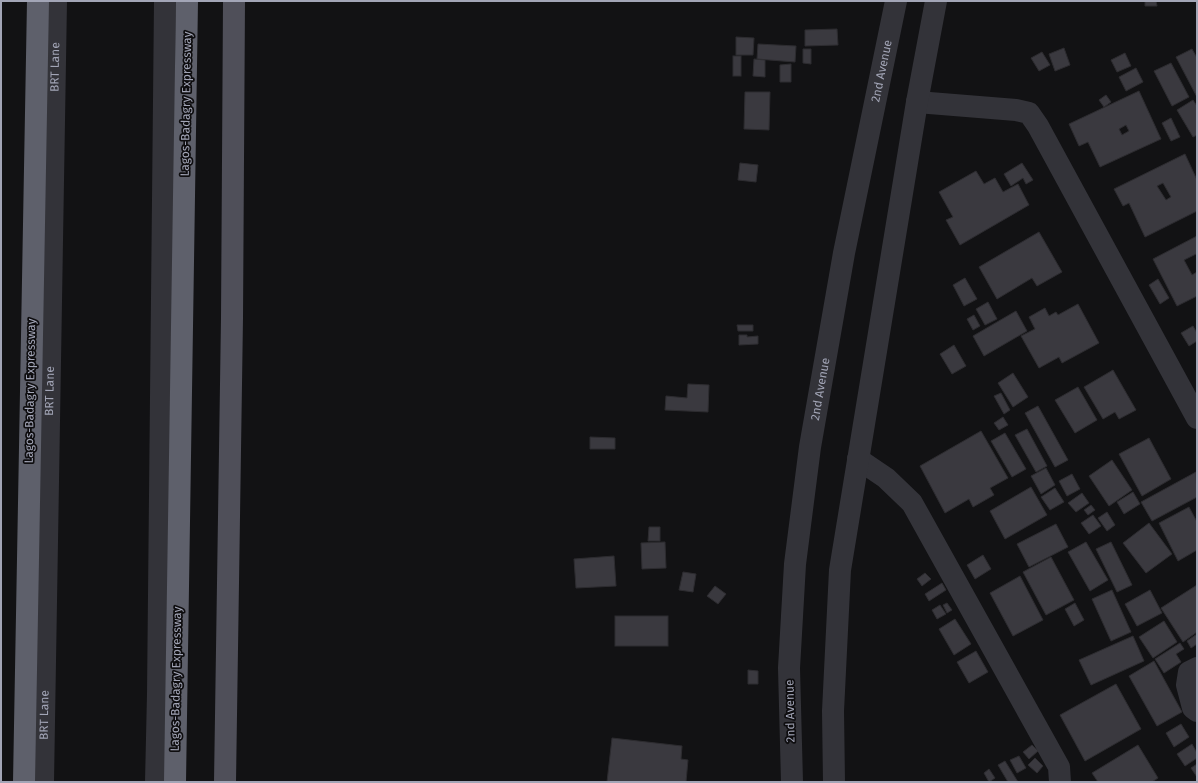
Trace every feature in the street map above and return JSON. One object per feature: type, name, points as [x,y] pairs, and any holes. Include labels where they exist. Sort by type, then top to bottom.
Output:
[{"type":"highway","name":"Lagos-Badagry Expressway","points":[[24,782],[38,1]]},
{"type":"highway","name":"Lagos-Badagry Expressway","points":[[175,782],[187,1]]},
{"type":"main road","points":[[225,782],[232,310],[234,1]]},
{"type":"street","name":"BRT Lane","points":[[43,782],[56,1]]},
{"type":"street","points":[[156,782],[165,1]]},
{"type":"street","name":"2nd Avenue","points":[[792,782],[789,668],[795,564],[810,446],[844,253],[896,1]]},
{"type":"street","points":[[834,782],[833,711],[840,570],[936,1]]},
{"type":"street","points":[[918,102],[1016,110],[1029,113],[1038,126],[1197,418]]},
{"type":"street","points":[[858,460],[886,478],[912,503],[1059,767],[1060,782]]},
{"type":"street","points":[[1197,668],[1189,672],[1187,684],[1193,708],[1197,711]]},
{"type":"building","points":[[1145,1],[1156,1],[1157,6],[1145,6]]},
{"type":"building","points":[[837,29],[838,45],[805,46],[805,30]]},
{"type":"building","points":[[736,37],[754,38],[753,55],[736,55]]},
{"type":"building","points":[[758,44],[796,46],[795,62],[757,59]]},
{"type":"building","points":[[1064,48],[1070,65],[1055,71],[1049,54]]},
{"type":"building","points":[[803,49],[811,49],[811,64],[803,63]]},
{"type":"building","points":[[1192,49],[1197,58],[1197,97],[1176,57]]},
{"type":"building","points":[[1042,52],[1050,65],[1039,71],[1031,58]]},
{"type":"building","points":[[1125,53],[1131,66],[1117,72],[1111,60]]},
{"type":"building","points":[[733,56],[741,56],[741,76],[733,76]]},
{"type":"building","points":[[754,59],[765,60],[765,77],[753,76]]},
{"type":"building","points":[[1171,63],[1189,97],[1172,106],[1154,71]]},
{"type":"building","points":[[791,64],[791,82],[780,82],[780,65]]},
{"type":"building","points":[[1136,68],[1143,82],[1126,91],[1119,77]]},
{"type":"building","points":[[1139,91],[1161,139],[1100,167],[1088,142],[1079,146],[1069,124]],"holes":[[[1126,125],[1129,131],[1122,135],[1119,129]]]},
{"type":"building","points":[[745,92],[770,92],[769,130],[744,129]]},
{"type":"building","points":[[1106,95],[1111,102],[1104,107],[1099,100]]},
{"type":"building","points":[[1193,100],[1197,106],[1197,135],[1193,137],[1177,110]]},
{"type":"building","points":[[1171,118],[1180,137],[1171,141],[1162,123]]},
{"type":"building","points":[[1185,154],[1197,180],[1197,211],[1145,237],[1129,203],[1123,206],[1114,189]],"holes":[[[1163,183],[1171,197],[1166,200],[1157,186]]]},
{"type":"building","points":[[740,163],[758,165],[756,182],[738,180]]},
{"type":"building","points":[[1022,163],[1033,180],[1026,184],[1023,178],[1011,186],[1004,174]]},
{"type":"building","points":[[976,171],[984,184],[995,178],[1003,192],[1018,184],[1029,205],[960,245],[946,220],[953,217],[939,192]]},
{"type":"building","points":[[1039,232],[1062,272],[1037,286],[1032,278],[997,299],[979,267]]},
{"type":"building","points":[[1197,236],[1197,255],[1196,254],[1184,260],[1192,275],[1197,272],[1197,296],[1177,306],[1153,259]]},
{"type":"building","points":[[965,278],[977,299],[964,306],[953,285]]},
{"type":"building","points":[[1158,279],[1169,298],[1160,304],[1149,285]]},
{"type":"building","points":[[988,302],[997,319],[985,325],[976,309]]},
{"type":"building","points":[[1078,304],[1099,343],[1062,363],[1059,357],[1039,368],[1021,336],[1035,329],[1029,317],[1045,308],[1049,316],[1056,312],[1058,315]]},
{"type":"building","points":[[1016,311],[1027,331],[984,356],[973,336]]},
{"type":"building","points":[[974,315],[980,326],[973,330],[967,319]]},
{"type":"building","points":[[737,325],[753,325],[753,331],[738,331]]},
{"type":"building","points":[[1193,326],[1197,333],[1197,341],[1189,346],[1181,333]]},
{"type":"building","points":[[739,335],[747,335],[747,337],[758,336],[758,344],[739,345]]},
{"type":"building","points":[[954,345],[966,366],[952,374],[940,354]]},
{"type":"building","points":[[1113,370],[1136,410],[1119,419],[1115,412],[1103,419],[1084,387]]},
{"type":"building","points":[[1013,373],[1028,397],[1013,407],[998,383]]},
{"type":"building","points":[[688,384],[709,385],[708,412],[665,410],[666,396],[687,398]]},
{"type":"building","points":[[1078,387],[1097,420],[1075,433],[1055,400]]},
{"type":"building","points":[[1001,393],[1010,410],[1004,414],[994,396]]},
{"type":"building","points":[[1038,406],[1068,460],[1055,467],[1025,413]]},
{"type":"building","points":[[1003,417],[1008,425],[999,430],[994,423]]},
{"type":"building","points":[[1027,429],[1047,466],[1036,472],[1015,435]]},
{"type":"building","points":[[981,431],[1008,478],[990,488],[994,495],[973,507],[969,499],[945,513],[920,466]]},
{"type":"building","points":[[1005,433],[1026,469],[1012,477],[991,441]]},
{"type":"building","points":[[590,437],[615,438],[615,449],[590,449]]},
{"type":"building","points":[[1149,438],[1171,479],[1142,496],[1119,454]]},
{"type":"building","points":[[1112,460],[1132,490],[1109,506],[1089,476]]},
{"type":"building","points":[[1046,468],[1055,485],[1041,494],[1031,476]]},
{"type":"building","points":[[1196,472],[1197,497],[1152,521],[1141,502]]},
{"type":"building","points":[[1072,474],[1080,489],[1067,496],[1059,481]]},
{"type":"building","points":[[1031,487],[1047,515],[1005,539],[990,511]]},
{"type":"building","points":[[1055,488],[1064,502],[1050,510],[1041,497]]},
{"type":"building","points":[[1133,492],[1140,504],[1124,514],[1117,502]]},
{"type":"building","points":[[1082,493],[1089,503],[1076,512],[1068,503]]},
{"type":"building","points":[[1091,505],[1095,510],[1088,515],[1084,510]]},
{"type":"building","points":[[1189,507],[1197,522],[1197,550],[1178,561],[1159,523]]},
{"type":"building","points":[[1107,512],[1115,525],[1107,531],[1098,518]]},
{"type":"building","points":[[1093,515],[1101,526],[1089,534],[1081,523]]},
{"type":"building","points":[[1149,523],[1172,554],[1146,573],[1123,543]]},
{"type":"building","points":[[1056,524],[1068,547],[1029,567],[1017,544]]},
{"type":"building","points":[[649,527],[660,527],[660,541],[648,541]]},
{"type":"building","points":[[665,542],[666,568],[642,569],[641,543]]},
{"type":"building","points":[[1086,542],[1108,580],[1090,591],[1068,552]]},
{"type":"building","points":[[1111,542],[1132,585],[1117,592],[1096,549]]},
{"type":"building","points":[[983,555],[991,569],[975,579],[967,565]]},
{"type":"building","points":[[614,556],[616,586],[576,588],[574,559]]},
{"type":"building","points":[[1051,557],[1074,600],[1046,615],[1023,572]]},
{"type":"building","points":[[683,572],[696,574],[693,592],[679,590]]},
{"type":"building","points":[[925,573],[931,579],[922,586],[917,579]]},
{"type":"building","points":[[1020,576],[1043,620],[1013,636],[990,593]]},
{"type":"building","points":[[942,583],[946,590],[929,601],[925,594]]},
{"type":"building","points":[[1197,585],[1197,632],[1183,642],[1161,608]]},
{"type":"building","points":[[715,586],[726,594],[718,604],[707,596]]},
{"type":"building","points":[[1112,590],[1131,632],[1111,641],[1092,599]]},
{"type":"building","points":[[1150,590],[1162,613],[1137,626],[1125,604]]},
{"type":"building","points":[[947,603],[952,610],[947,613],[943,605]]},
{"type":"building","points":[[1075,603],[1084,620],[1074,626],[1065,609]]},
{"type":"building","points":[[940,605],[946,614],[937,619],[932,610]]},
{"type":"building","points":[[615,616],[668,616],[668,646],[615,646]]},
{"type":"building","points":[[955,619],[971,644],[954,655],[939,629]]},
{"type":"building","points":[[1164,621],[1177,642],[1153,658],[1139,637]]},
{"type":"building","points":[[1197,634],[1197,644],[1191,648],[1187,641]]},
{"type":"building","points":[[1133,636],[1144,661],[1091,685],[1079,660]]},
{"type":"building","points":[[1180,643],[1184,649],[1176,654],[1181,662],[1164,673],[1155,659]]},
{"type":"building","points":[[976,651],[988,672],[969,683],[957,662]]},
{"type":"building","points":[[1154,661],[1182,712],[1157,726],[1129,676]]},
{"type":"building","points":[[748,670],[758,671],[758,684],[748,684]]},
{"type":"building","points":[[1116,684],[1141,729],[1085,761],[1060,715]]},
{"type":"building","points":[[1181,724],[1189,737],[1174,747],[1166,733]]},
{"type":"building","points":[[612,738],[682,746],[681,759],[688,760],[686,782],[607,782]]},
{"type":"building","points":[[1192,744],[1197,753],[1197,758],[1185,766],[1177,754]]},
{"type":"building","points":[[1032,745],[1038,751],[1029,759],[1023,752]]},
{"type":"building","points":[[1138,745],[1158,778],[1152,782],[1098,782],[1092,773]]},
{"type":"building","points":[[1019,756],[1026,768],[1017,773],[1010,760]]},
{"type":"building","points":[[1035,758],[1043,766],[1037,773],[1028,765]]},
{"type":"building","points":[[1005,761],[1018,782],[1008,782],[998,765]]},
{"type":"building","points":[[1197,764],[1197,777],[1191,768]]},
{"type":"building","points":[[989,769],[995,778],[989,782],[984,773]]}]
